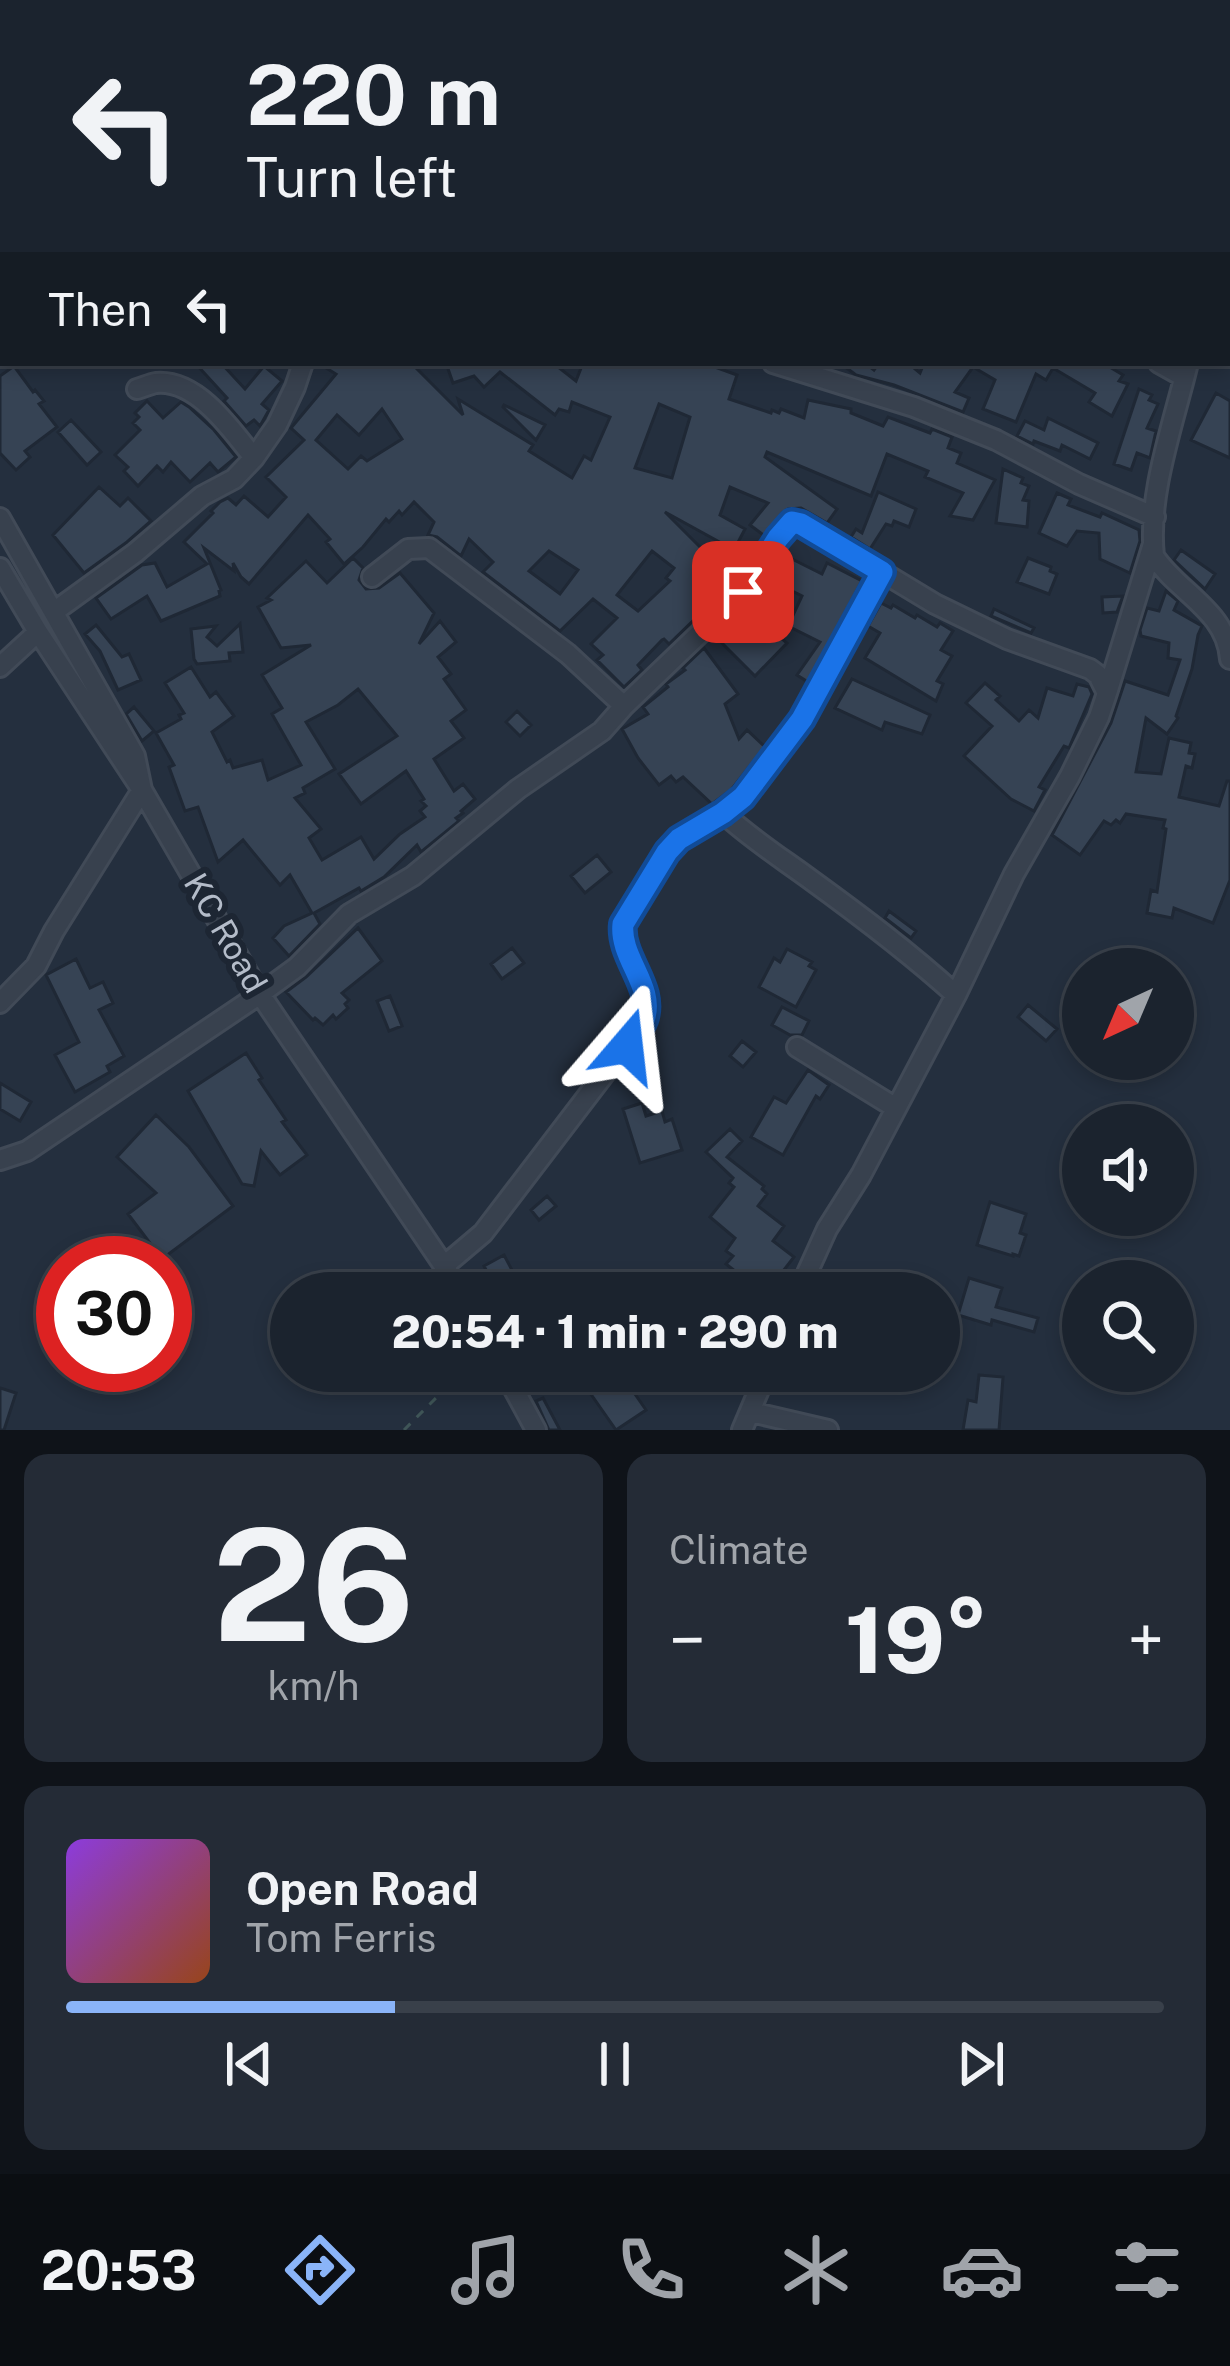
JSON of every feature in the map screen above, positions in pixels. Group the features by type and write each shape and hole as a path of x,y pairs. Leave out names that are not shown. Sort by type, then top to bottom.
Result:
{"street":[{"path":"55,611 136,553 202,496 234,479 277,425 302,366"},
{"path":"782,366 935,415 1155,518"},
{"path":"1186,370 1159,483 1154,556 1220,626 1230,658"},
{"path":"137,388 157,383 178,386 235,433 254,458"},
{"path":"0,518 134,756 142,790 36,966 0,1003"},
{"path":"0,1160 27,1151 260,994 297,967 349,914 413,876 518,789 602,731 743,592 792,522 935,604 1007,639 1090,669 1107,693"},
{"path":"808,1272 1099,717 1153,544"},
{"path":"372,577 408,549 428,548 568,655 624,706"},
{"name":"KC Road","path":"0,568 142,790 260,994 448,1272"},
{"path":"445,1266 483,1233 644,1022 647,1001 622,938 623,924 667,852 743,797 802,719 882,572"},
{"path":"14,592 35,577"},
{"path":"0,667 38,632"},
{"path":"723,813 751,839 916,959 956,995"},
{"path":"797,1047 896,1108"},
{"path":"515,1392 536,1430"},
{"path":"758,1392 746,1421 828,1430"}],"path":[{"path":"404,1430 443,1392"}],"building":[{"path":"14,366 44,401 39,404 57,427 25,451 30,457 16,470 0,453 0,376"},
{"path":"198,366 224,366 245,389 264,366 282,381 262,404 269,410 260,426 254,420 246,426 224,401 227,398"},
{"path":"323,366 414,366 463,415 458,399 533,445 529,451 572,478 584,456 591,460 610,417 572,402 569,412 559,409 555,415 500,372 484,387 474,376 453,383 447,366 557,366 576,381 582,366 712,366 737,375 729,399 804,418 808,400 851,409 883,426 888,417 930,433 932,429 952,437 948,448 961,453 957,463 995,480 973,520 950,516 963,493 887,454 871,496 767,452 765,457 837,509 827,523 801,508 788,509 765,536 750,525 768,503 730,487 720,515 745,529 734,550 665,512 734,581 669,644 662,640 624,687 597,660 603,655 591,644 617,618 593,599 560,631 483,572 493,562 469,539 461,556 428,535 434,522 414,502 402,515 399,511 389,522 386,519 344,564 308,515 249,584 233,563 234,571 204,548 220,596 161,621 147,596 111,619 96,598 142,565 155,563 167,587 207,564 184,542 220,502 228,498 236,505 244,496 268,517 286,497 266,477 304,440 291,428 336,374","holes":["659,404 690,417 672,478 635,468","382,409 402,439 367,461 361,456 348,469 316,440 337,415 359,435","549,551 578,570 560,594 529,571","652,551 674,568 666,578 670,581 638,611 617,595"]},
{"path":"844,366 874,370 877,366 912,366 920,373 923,366 1108,366 1123,375 1119,381 1128,384 1112,416 1089,402 1095,393 1053,368 1046,380 1036,374 1016,422 983,409 995,380 973,367 955,392 969,398 963,412 856,375"},
{"path":"1139,389 1158,404 1147,428 1156,431 1150,458 1137,453 1131,470 1114,464"},
{"path":"1216,393 1230,401 1230,458 1191,440"},
{"path":"147,401 163,418 181,402 189,407 236,457 218,472 210,463 190,482 171,462 163,472 157,466 138,486 115,455 140,430 133,423 139,417 135,413"},
{"path":"503,407 545,425 536,440"},
{"path":"1048,418 1098,443 1090,459 1062,445 1060,451 1017,436 1025,421 1044,430"},
{"path":"71,420 101,452 87,465 58,432"},
{"path":"1003,469 1029,486 1023,500 1029,501 1027,527 996,523"},
{"path":"99,487 120,506 128,498 151,521 84,573 53,535"},
{"path":"878,492 916,509 909,527 894,521 892,526 886,524 870,549 851,537 856,529 862,533"},
{"path":"1057,493 1071,499 1068,505 1100,517 1102,513 1139,530 1130,573 1100,559 1099,533 1077,531 1067,546 1039,533"},
{"path":"1181,550 1215,574 1205,589 1174,560"},
{"path":"784,555 822,574 827,563 862,581 808,682 797,675 820,642 788,626 802,596 768,579"},
{"path":"353,558 363,568 359,580 366,589 379,588 400,573 434,613 419,644 440,621 456,642 438,657 451,674 444,679 466,710 451,721 464,738 434,759 454,791 463,784 475,799 461,811 459,821 421,852 417,845 384,877 314,913 320,924 289,956 273,938 284,926 312,913 290,875 280,885 243,840 218,862 198,807 185,811 169,767 174,765 156,733 181,719 184,713 165,683 191,667 210,697 216,692 234,716 212,732 233,768 262,760 268,780 301,765 272,714 282,708 262,675 311,645 281,648 258,607 271,600 267,598 306,561 327,583","holes":["358,689 397,736 339,774 361,804 406,771 424,799 426,806 420,811 425,817 374,859 361,837 322,860 309,838 321,829 295,798 335,769 306,722"]},
{"path":"1028,558 1057,574 1049,594 1017,582"},
{"path":"1166,591 1178,601 1174,610 1202,626 1178,718 1167,734 1146,718 1136,772 1161,774 1169,738 1191,743 1189,753 1195,754 1192,768 1186,766 1179,797 1219,806 1230,781 1230,880 1213,923 1174,908 1172,918 1147,913 1151,890 1157,892 1165,820 1126,814 1120,823 1104,821 1080,855 1052,835 1111,723 1125,681 1168,695 1180,660 1168,658 1169,643 1141,636 1140,630 1147,608 1159,611"},
{"path":"1123,596 1117,612 1103,613 1102,597"},
{"path":"881,603 953,631 941,650 952,656 937,681 943,684 936,701 865,658 880,633 868,626"},
{"path":"994,609 1034,628 1031,633 991,616"},
{"path":"757,618 787,643 755,676 716,637 729,624 741,637"},
{"path":"240,624 243,652 229,653 230,661 197,664 191,629 216,626 207,637 217,646"},
{"path":"96,625 122,657 129,654 141,680 118,690 100,651 85,634"},
{"path":"704,648 738,694 725,704 739,739 747,730 765,747 731,790 712,804 683,777 676,782 671,776 659,785 622,729 648,714 643,707"},
{"path":"852,679 930,715 922,734 885,722 882,730 835,708"},
{"path":"985,683 1019,721 1029,710 1038,718 1047,688 1073,696 1077,684 1089,687 1092,694 1069,748 1064,746 1039,787 1045,790 1034,811 1011,799 964,756 992,726 966,703"},
{"path":"134,707 154,731 142,741 126,714"},
{"path":"517,711 531,725 520,736 506,722"},
{"path":"597,855 611,872 585,893 571,876"},
{"path":"889,911 916,931 911,938 885,918"},
{"path":"358,928 382,961 342,993 349,1000 348,1008 323,1025 286,992"},
{"path":"512,948 524,963 502,979 491,964"},
{"path":"787,949 812,962 809,966 816,970 796,1007 759,987 774,958 780,962"},
{"path":"76,959 90,988 103,982 113,1003 99,1010 124,1056 107,1066 110,1072 75,1092 55,1055 79,1042 46,975"},
{"path":"390,996 402,1026 389,1031 377,1001"},
{"path":"1028,1005 1057,1029 1046,1041 1018,1017"},
{"path":"782,1007 809,1021 802,1035 790,1035 772,1025"},
{"path":"742,1041 756,1052 743,1067 730,1056"},
{"path":"246,1053 286,1120 282,1122 307,1155 280,1175 261,1151 254,1186 242,1184 188,1091"},
{"path":"808,1070 829,1085 820,1099 816,1096 783,1155 751,1137 774,1097 786,1103"},
{"path":"0,1083 31,1102 20,1121 0,1109"},
{"path":"642,1103 646,1116 662,1111 665,1122 672,1119 682,1150 640,1163 623,1109"},
{"path":"156,1115 189,1147 233,1206 192,1237 145,1236 128,1214 156,1193 117,1157"},
{"path":"730,1129 742,1141 727,1157 764,1186 767,1194 758,1206 784,1226 773,1241 794,1257 782,1272 736,1272 726,1264 733,1256 726,1251 735,1238 710,1217 734,1187 729,1183 733,1178 706,1152"},
{"path":"547,1196 556,1206 539,1220 531,1210"},
{"path":"990,1202 1026,1214 1019,1256 977,1245"},
{"path":"504,1255 513,1272 487,1272 484,1266"},
{"path":"969,1278 1002,1288 996,1307 1038,1318 1034,1332 960,1316"},
{"path":"979,1375 1003,1377 999,1430 963,1430 968,1400 976,1402"},
{"path":"0,1388 16,1393 4,1430 0,1430"},
{"path":"589,1392 634,1392 646,1410 616,1430"},
{"path":"543,1398 560,1430 549,1430 536,1401"}],"route":[{"path":"627,1046 644,1022 647,1001 622,938 623,924 667,852 743,797 802,719 882,572 792,522 743,592"}]}
